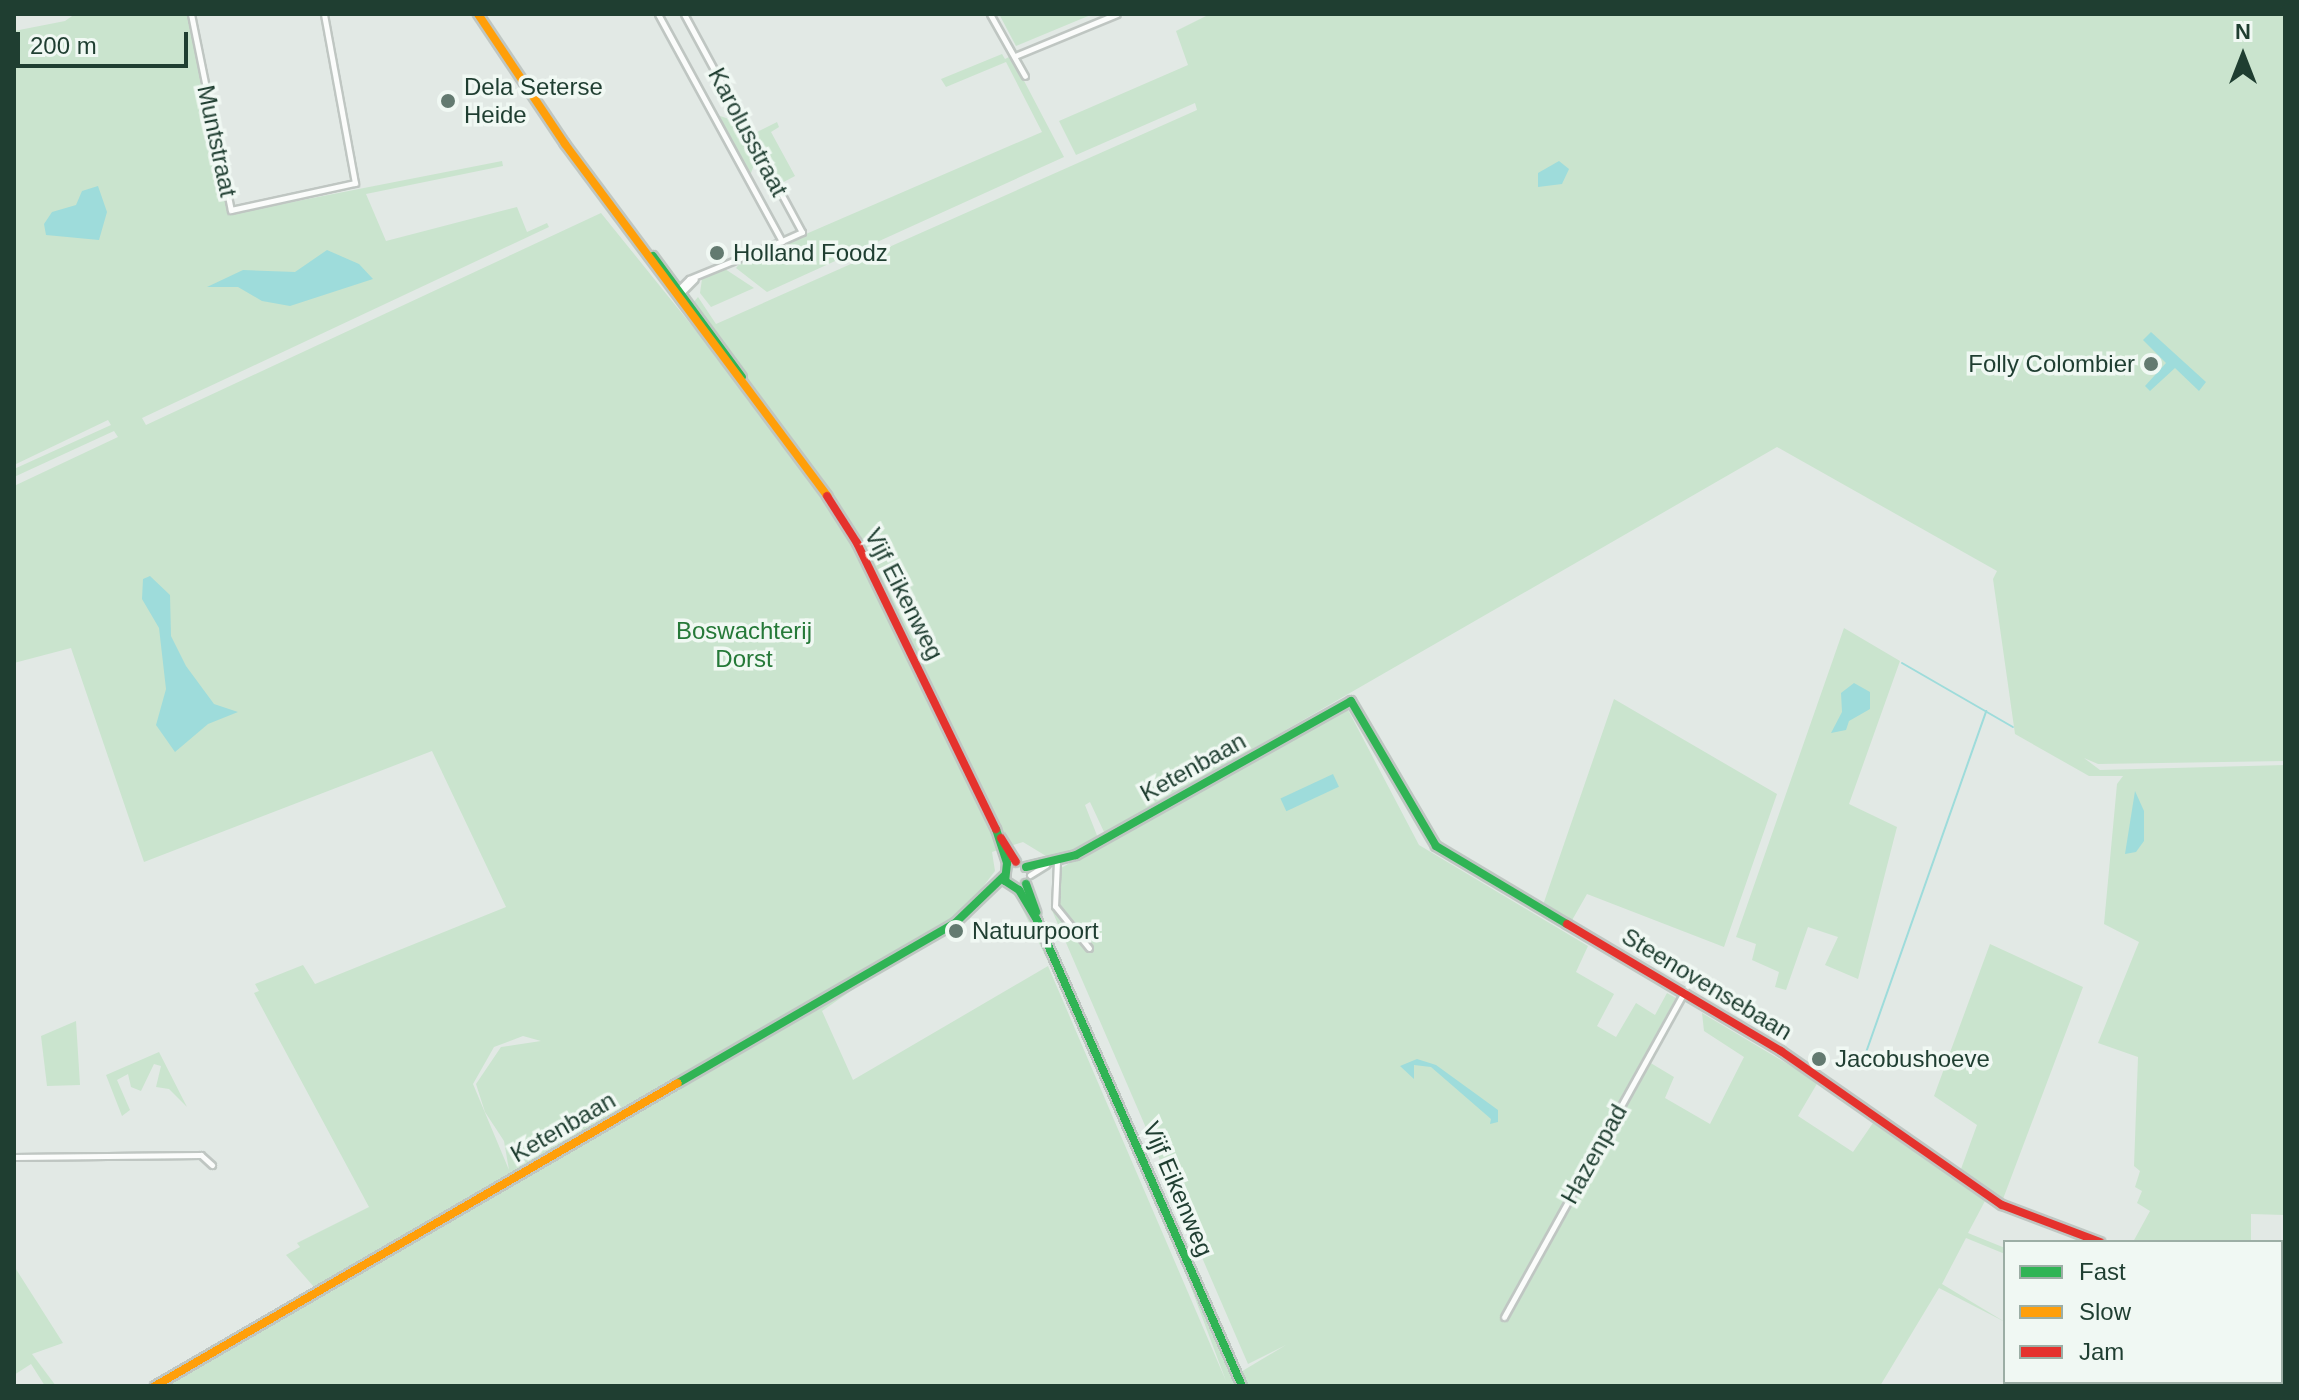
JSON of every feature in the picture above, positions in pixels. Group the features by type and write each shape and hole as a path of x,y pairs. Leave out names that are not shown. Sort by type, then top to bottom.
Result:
{"street":[{"name":"Muntstraat","path":"191,14 231,210 355,183 324,14"},
{"name":"Vijf Eikenweg","path":"478,14 639,244 679,292 857,543 998,834 1016,862"},
{"name":"Karolusstraat","path":"658,14 782,241 802,232 684,14"},
{"path":"990,14 1025,76"},
{"path":"1015,56 1117,14"},
{"path":"679,292 696,279 782,241"},
{"name":"Ketenbaan","path":"155,1386 955,923 984,892 1008,878 1027,875 1054,861 1076,855 1351,701"},
{"name":"Steenovensebaan","path":"1351,701 1436,846 1684,992 1819,1076 2002,1205 2095,1240"},
{"name":"Vijf Eikenweg","path":"998,834 1008,878 1037,920 1242,1386"},
{"path":"1054,861 1055,906 1089,948"},
{"path":"1008,878 1016,862 1027,875"},
{"name":"Vijf Eikenweg","path":"1027,875 1037,920"},
{"name":"Hazenpad","path":"1504,1317 1684,992"},
{"path":"14,1157 201,1155 212,1165"}],"green space":[{"name":"Boswachterij Dorst","path":"75,14 189,14 231,214 502,161 503,166 366,194 386,241 517,207 527,232 547,223 549,227 142,418 146,425 601,213 697,332 710,326 692,304 698,297 716,324 1197,110 1195,103 1076,155 1059,121 1188,65 1176,31 1210,14 2285,14 2285,761 2098,764 2084,758 2100,770 2285,765 2285,1215 2251,1214 2251,1240 2134,1240 2150,1211 2137,1203 2142,1191 2135,1187 2140,1171 2134,1166 2138,1057 2098,1043 2139,942 2104,924 2117,784 2123,776 2089,776 2015,734 1993,579 1997,571 1777,447 1105,834 1090,802 1085,805 1098,838 1071,852 1046,856 1023,842 992,852 995,871 963,913 822,1011 853,1080 1048,966 1226,1381 1189,1282 1057,980 1020,904 1029,910 1065,985 1234,1376 1286,1345 1248,1364 1051,908 1061,868 1347,708 1419,845 1588,946 1576,972 1614,994 1597,1026 1616,1037 1636,1003 1655,1015 1667,993 1676,998 1505,1309 1649,1062 1674,1077 1665,1098 1710,1124 1744,1057 1704,1031 1702,1013 1818,1082 1798,1116 1853,1152 1873,1123 1985,1201 1968,1233 2003,1247 2003,1253 1966,1238 1942,1284 2003,1321 1939,1288 1880,1386 163,1386 332,1291 325,1281 314,1287 286,1255 300,1247 297,1243 369,1207 254,993 259,991 255,984 303,965 315,984 506,907 432,751 144,862 71,648 14,663 14,486 118,437 114,431 14,477 14,469 111,425 108,420 14,465 14,31 65,21","holes":["523,1036 541,1041 501,1047 476,1084 485,1112 504,1141 509,1170 473,1084 494,1047"]},
{"path":"999,14 1093,14 1016,46"},
{"path":"1002,54 1005,59 1011,56 1064,157 767,292 736,268 741,262 1042,132 1006,62 946,87 941,79"},
{"path":"717,115 738,122 757,156 750,176"},
{"path":"777,122 779,127 771,132 795,176 780,184 753,134"},
{"path":"725,269 754,288 711,307 700,293 702,279"},
{"path":"1844,628 1900,661 1849,804 1897,827 1858,979 1825,965 1838,937 1808,927 1786,990 1775,987 1779,972 1752,960 1756,944 1736,937"},
{"path":"1614,699 1777,794 1724,947 1587,894 1571,922 1543,905"},
{"path":"1990,944 2083,987 2003,1199 1961,1169 1977,1125 1934,1096"},
{"path":"76,1021 80,1085 47,1086 41,1036"},
{"path":"159,1052 187,1107 169,1089 156,1087 161,1066 154,1064 141,1091 131,1087 128,1074 117,1080 130,1110 122,1116 106,1075"},
{"path":"14,1266 63,1343 32,1354 56,1386 45,1386 31,1364 14,1375"}],"water":[{"path":"1559,161 1569,169 1562,184 1538,187 1538,173"},
{"path":"98,186 107,212 99,240 46,235 44,224 52,212 76,205 82,191"},
{"path":"327,250 359,264 373,279 290,306 262,301 238,287 207,287 243,270 295,272"},
{"path":"2151,332 2206,382 2199,391 2175,368 2150,391 2145,386 2166,363 2143,340"},
{"path":"150,576 170,595 171,636 186,666 214,704 238,712 208,724 175,752 156,725 166,689 159,628 142,599 143,579"},
{"path":"1854,683 1870,692 1870,709 1849,721 1846,730 1831,733 1842,712 1841,693"},
{"path":"1333,774 1339,787 1286,811 1280,799"},
{"path":"2135,791 2144,811 2144,841 2136,852 2125,854"},
{"path":"1417,1059 1436,1065 1498,1110 1498,1122 1490,1124 1491,1119 1431,1067 1414,1065 1414,1079 1400,1066"}],"waterway":[{"path":"1902,663 2013,727"},
{"path":"1863,1061 1986,711"}],"traffic: fast":[{"path":"653,256 742,377"},
{"path":"1026,867 1076,855 1351,701 1436,846 1567,924"},
{"path":"996,829 1007,863 1005,881 1019,890 1037,920 1242,1386"},
{"path":"678,1083 955,923 1004,876"},
{"path":"1026,884 1036,912"}],"traffic: slow":[{"path":"478,14 565,144 827,496"},
{"path":"155,1386 678,1083"}],"traffic: jam":[{"path":"827,496 857,543 996,829"},
{"path":"1001,838 1016,862"},
{"path":"1567,924 1781,1051 2002,1205 2095,1240"}],"place":[{"name":"Dela Seterse Heide","path":"448,101"},
{"name":"Holland Foodz","path":"717,253"},
{"name":"Folly Colombier","path":"2151,364"},
{"name":"Natuurpoort","path":"956,931"},
{"name":"Jacobushoeve","path":"1819,1059"}]}
